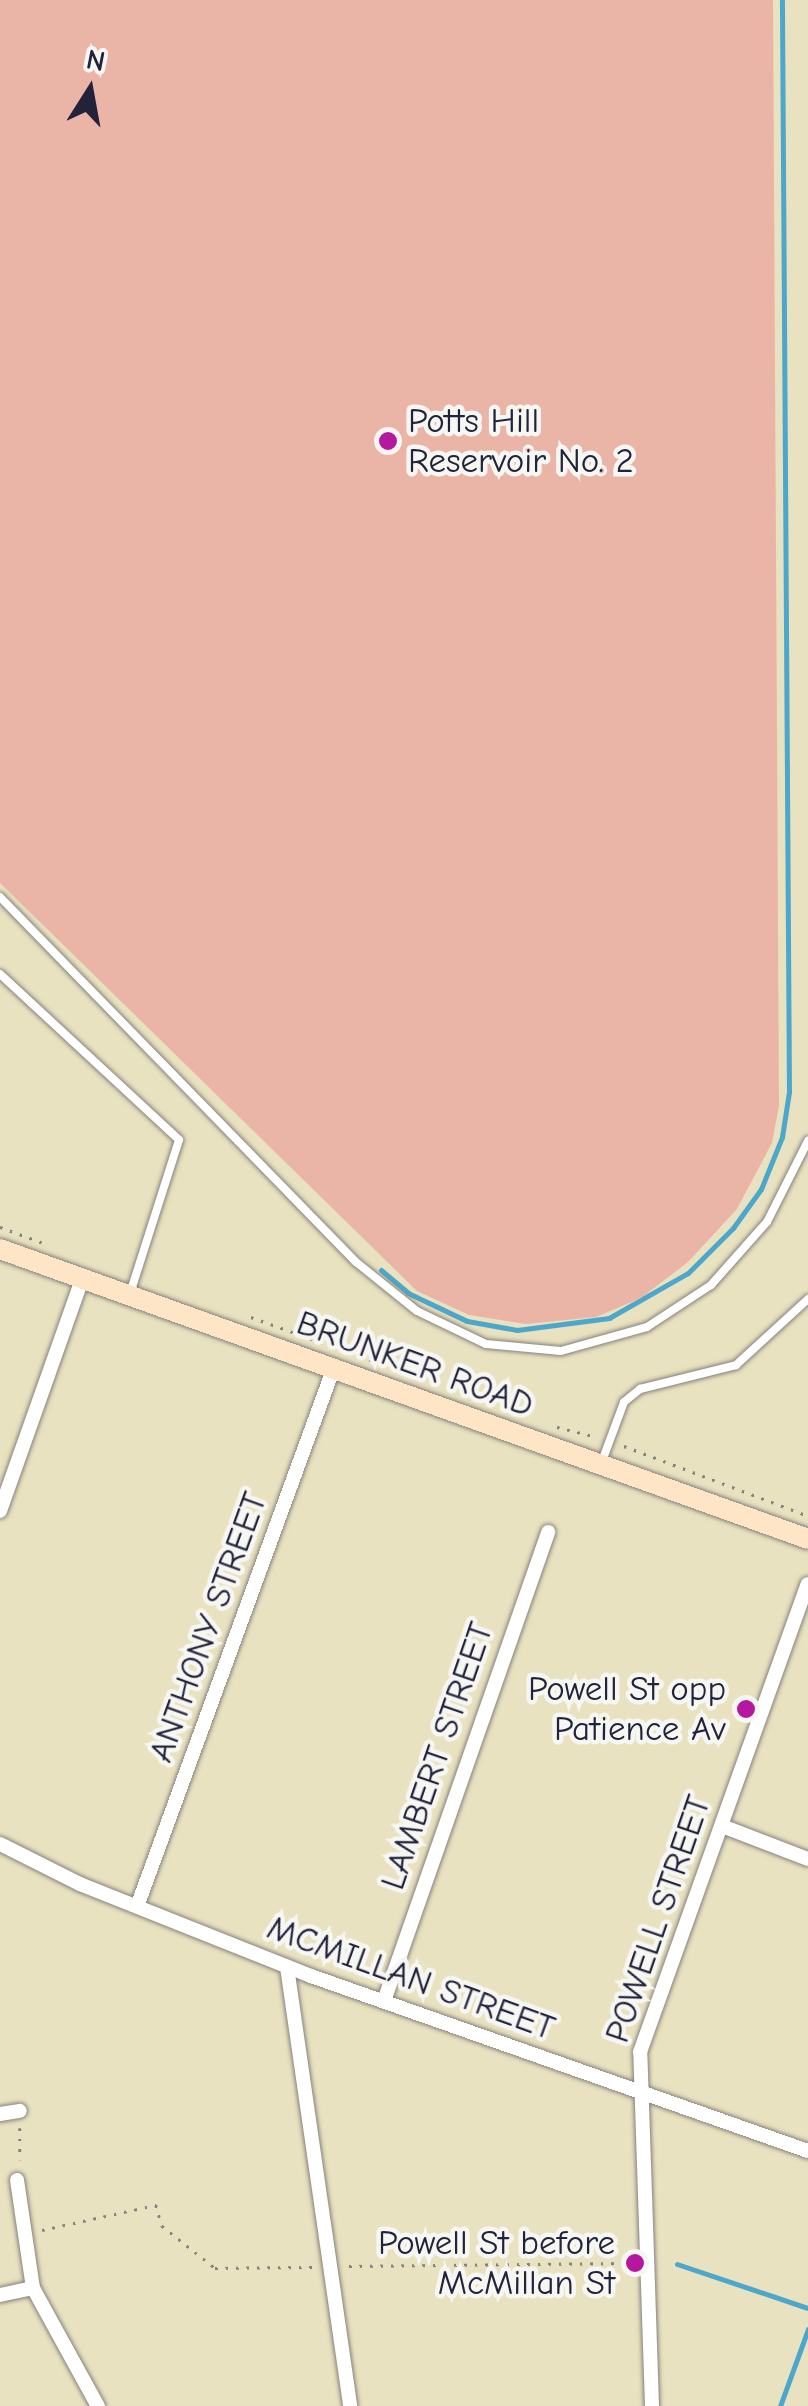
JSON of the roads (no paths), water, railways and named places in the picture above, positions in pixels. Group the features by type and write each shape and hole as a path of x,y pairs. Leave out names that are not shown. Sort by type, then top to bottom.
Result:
{"main road":[{"name":"BRUNKER ROAD","path":"0,1249 808,1538"}],"street":[{"path":"0,1511 82,1278"},
{"name":"ANTHONY STREET","path":"138,1904 333,1370"},
{"name":"LAMBERT STREET","path":"384,2000 548,1532"},
{"name":"POWELL STREET","path":"652,2406 647,2124 639,2092 640,2052 808,1584"},
{"path":"722,1826 808,1858"},
{"name":"MCMILLAN STREET","path":"0,1844 288,1967 808,2151"},
{"path":"288,1967 350,2406"},
{"path":"0,2114 20,2111"},
{"path":"17,2180 34,2288 98,2406"},
{"path":"0,2295 34,2288"}],"lane":[{"path":"0,897 356,1262 417,1311 486,1344 561,1351 647,1326 712,1285 767,1222 808,1141"},
{"path":"0,974 179,1140 129,1296"},
{"path":"601,1464 624,1402 640,1389 736,1365 808,1298"}],"waterway":[{"path":"381,1270 408,1293 467,1321 517,1330 609,1318 688,1273 733,1228 761,1189 782,1137 789,1092 782,0"},
{"path":"677,2264 808,2308"},
{"path":"780,2406 808,2329"}],"place":[{"name":"Potts Hill Reservoir No. 2","path":"388,441"},
{"name":"Powell St opp Patience Av","path":"746,1709"},
{"name":"Powell St before McMillan St","path":"635,2263"}]}
